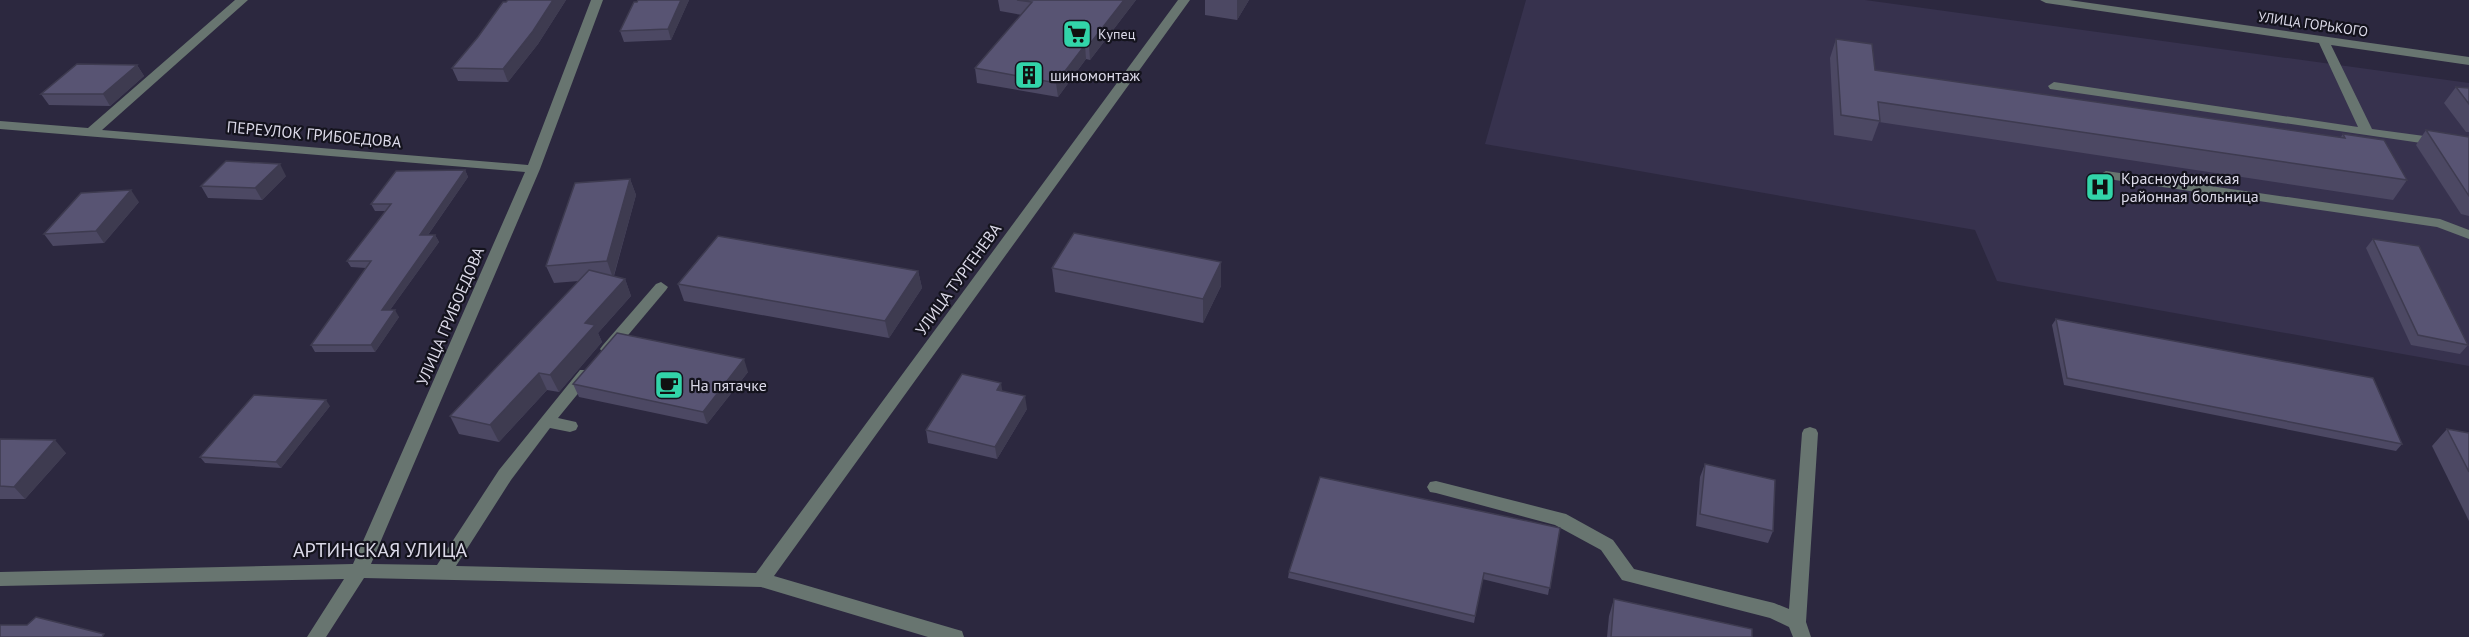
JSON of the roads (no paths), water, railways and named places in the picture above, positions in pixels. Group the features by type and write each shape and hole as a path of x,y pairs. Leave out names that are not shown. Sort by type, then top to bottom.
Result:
{"street":[{"path":"93,131 242,0"},
{"name":"УЛИЦА ГРИБОЕДОВА","path":"316,637 359,571 533,169 597,0"},
{"name":"УЛИЦА ТУРГЕНЕВА","path":"761,580 1184,0"},
{"name":"УЛИЦА ГОРЬКОГО","path":"2046,0 2469,61"},
{"path":"2323,40 2367,132"},
{"path":"2054,86 2469,146"},
{"name":"ПЕРЕУЛОК ГРИБОЕДОВА","path":"0,125 533,169"},
{"path":"2106,175 2440,223 2469,235"},
{"path":"442,573 505,475 546,421 661,287"},
{"path":"546,421 570,426"},
{"path":"1800,629 1810,433"},
{"path":"1436,488 1560,519 1607,545 1628,575 1773,611 1800,629"},
{"name":"АРТИНСКАЯ УЛИЦА","path":"0,579 359,571 761,580 955,637"}],"place":[{"name":"Купец","path":"1077,34"},
{"name":"шиномонтаж","path":"1029,75"},
{"name":"Красноуфимская районная больница","path":"2100,187"},
{"name":"На пятачке","path":"669,385"}]}
